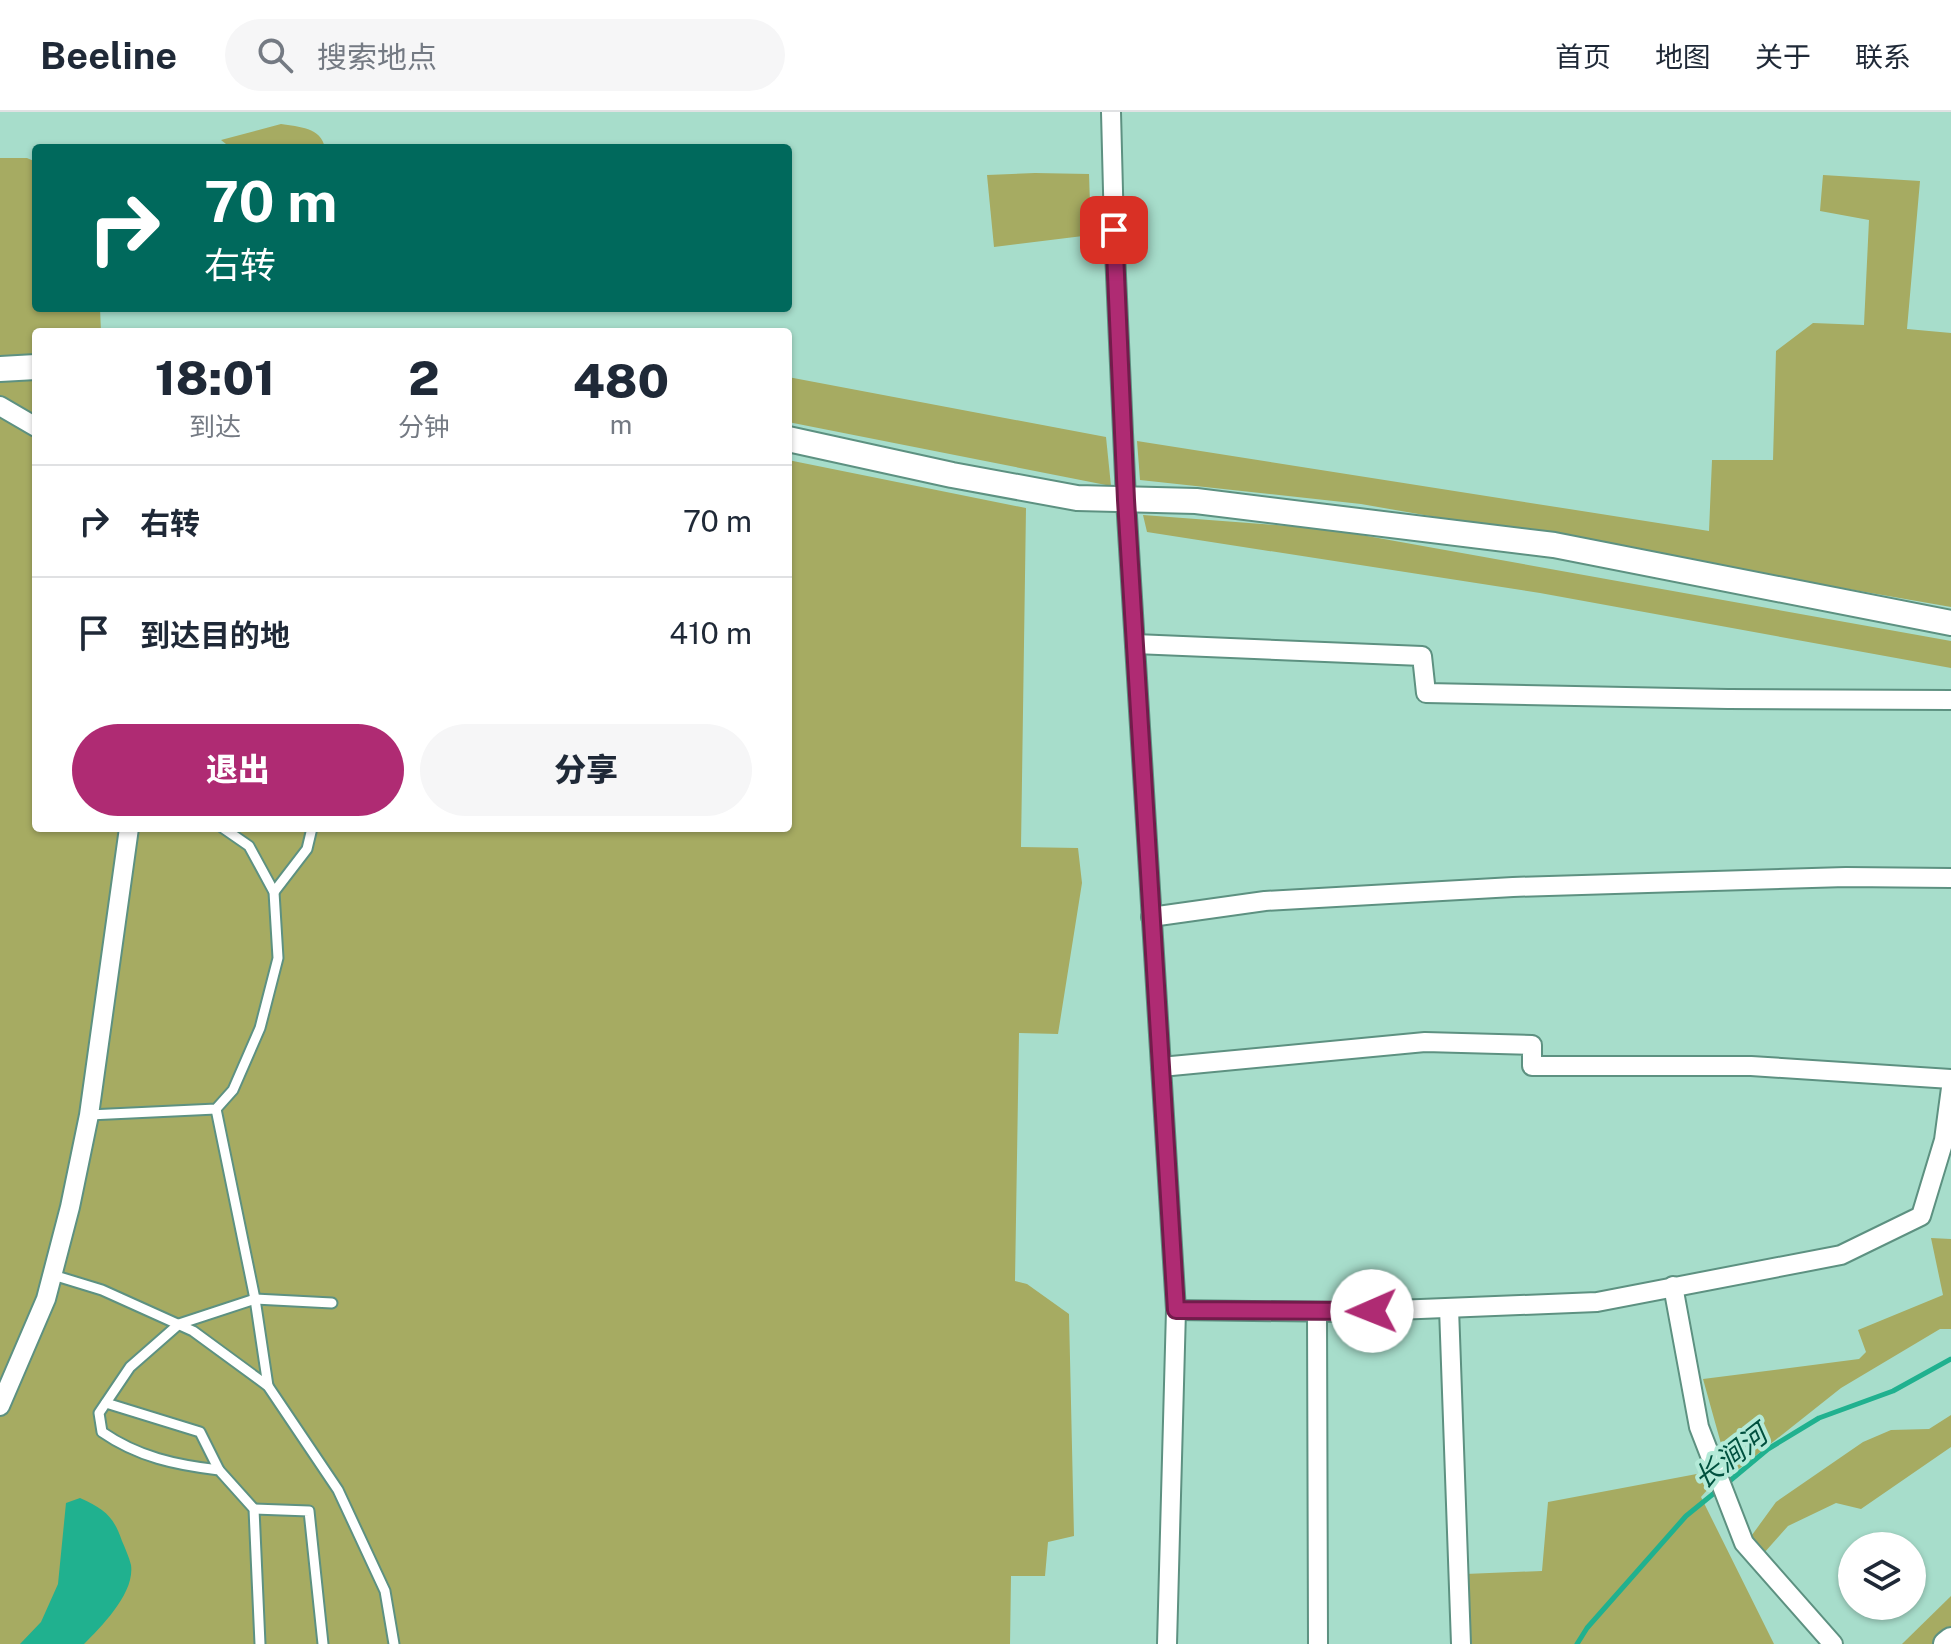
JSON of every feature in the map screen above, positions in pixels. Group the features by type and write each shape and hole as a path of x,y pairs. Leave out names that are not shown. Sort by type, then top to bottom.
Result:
{"street":[{"path":"1111,112 1126,500 1176,1310 1167,1644"},
{"path":"0,369 32,367"},
{"path":"0,406 32,425"},
{"path":"792,440 952,475 1077,498 1196,501 1554,545 1951,623"},
{"path":"1135,644 1422,656 1426,693 1951,700"},
{"path":"0,1406 29,1344 53,1275 70,1207 89,1115 128,832"},
{"path":"1151,917 1265,901 1513,887 1846,877 1951,878"},
{"path":"1161,1067 1425,1042 1532,1045 1532,1066 1751,1066 1951,1079"},
{"path":"1176,1310 1317,1312 1597,1302 1841,1255 1921,1216 1944,1140 1951,1088"},
{"path":"1673,1286 1699,1427 1744,1543 1833,1644"},
{"path":"1449,1308 1461,1644"},
{"path":"1317,1312 1318,1644"},
{"path":"1946,1644 1951,1640"}],"lane":[{"path":"89,1115 216,1109 233,1090 260,1028 278,958 274,892 249,846 229,832"},
{"path":"274,892 307,849 311,832"},
{"path":"216,1109 255,1299 268,1386"},
{"path":"53,1275 102,1290 193,1331 268,1386 338,1490 385,1591 394,1644"},
{"path":"219,1470 174,1464 123,1447 102,1432 99,1413 130,1367 179,1324 255,1299 332,1303"},
{"path":"106,1403 200,1432 219,1470 254,1509 260,1644"},
{"path":"254,1509 309,1511 323,1644"}],"shaded area":[{"path":"281,124 314,132 324,144 226,144 221,140"},
{"path":"0,158 27,158 32,160 32,312 100,312 101,328 32,328 32,355 0,357"},
{"path":"1089,174 1091,235 994,247 987,175"},
{"path":"1823,175 1920,181 1907,329 1951,333 1951,607 1361,504 1140,480 1137,441 1709,531 1712,460 1773,460 1776,351 1813,323 1864,325 1869,220 1820,211"},
{"path":"32,376 32,832 792,832 792,461 1026,508 1021,847 1078,848 1082,883 1058,1034 1019,1033 1015,1281 1027,1284 1069,1314 1074,1536 1048,1542 1045,1576 1011,1576 1010,1644 0,1644 0,378"},
{"path":"792,378 1106,437 1111,486 792,423"},
{"path":"1143,515 1328,529 1951,641 1951,668 1540,593 1147,532"},
{"path":"1931,1238 1951,1239 1951,1329 1940,1329 1841,1388 1730,1476 1703,1379 1859,1359 1866,1352 1858,1330 1943,1295"},
{"path":"1951,1415 1951,1447 1861,1509 1836,1503 1788,1526 1756,1562 1752,1535 1776,1502 1863,1442 1891,1430 1929,1429"},
{"path":"1702,1473 1709,1488 1701,1497 1774,1644 1467,1644 1465,1574 1542,1571 1548,1502"},
{"path":"80,1498 101,1510 115,1525 131,1565 128,1587 116,1608 84,1644 20,1644 41,1622 58,1584 66,1503"},
{"path":"1951,1596 1951,1644 1902,1644"}],"waterway":[{"name":"长涧河","path":"1726,1484 1768,1449 1819,1418 1893,1391 1951,1359"},
{"name":"长涧河","path":"1577,1644 1587,1628 1686,1516 1718,1490"}],"route":[{"path":"1114,230 1126,500 1176,1310 1372,1311"}]}
